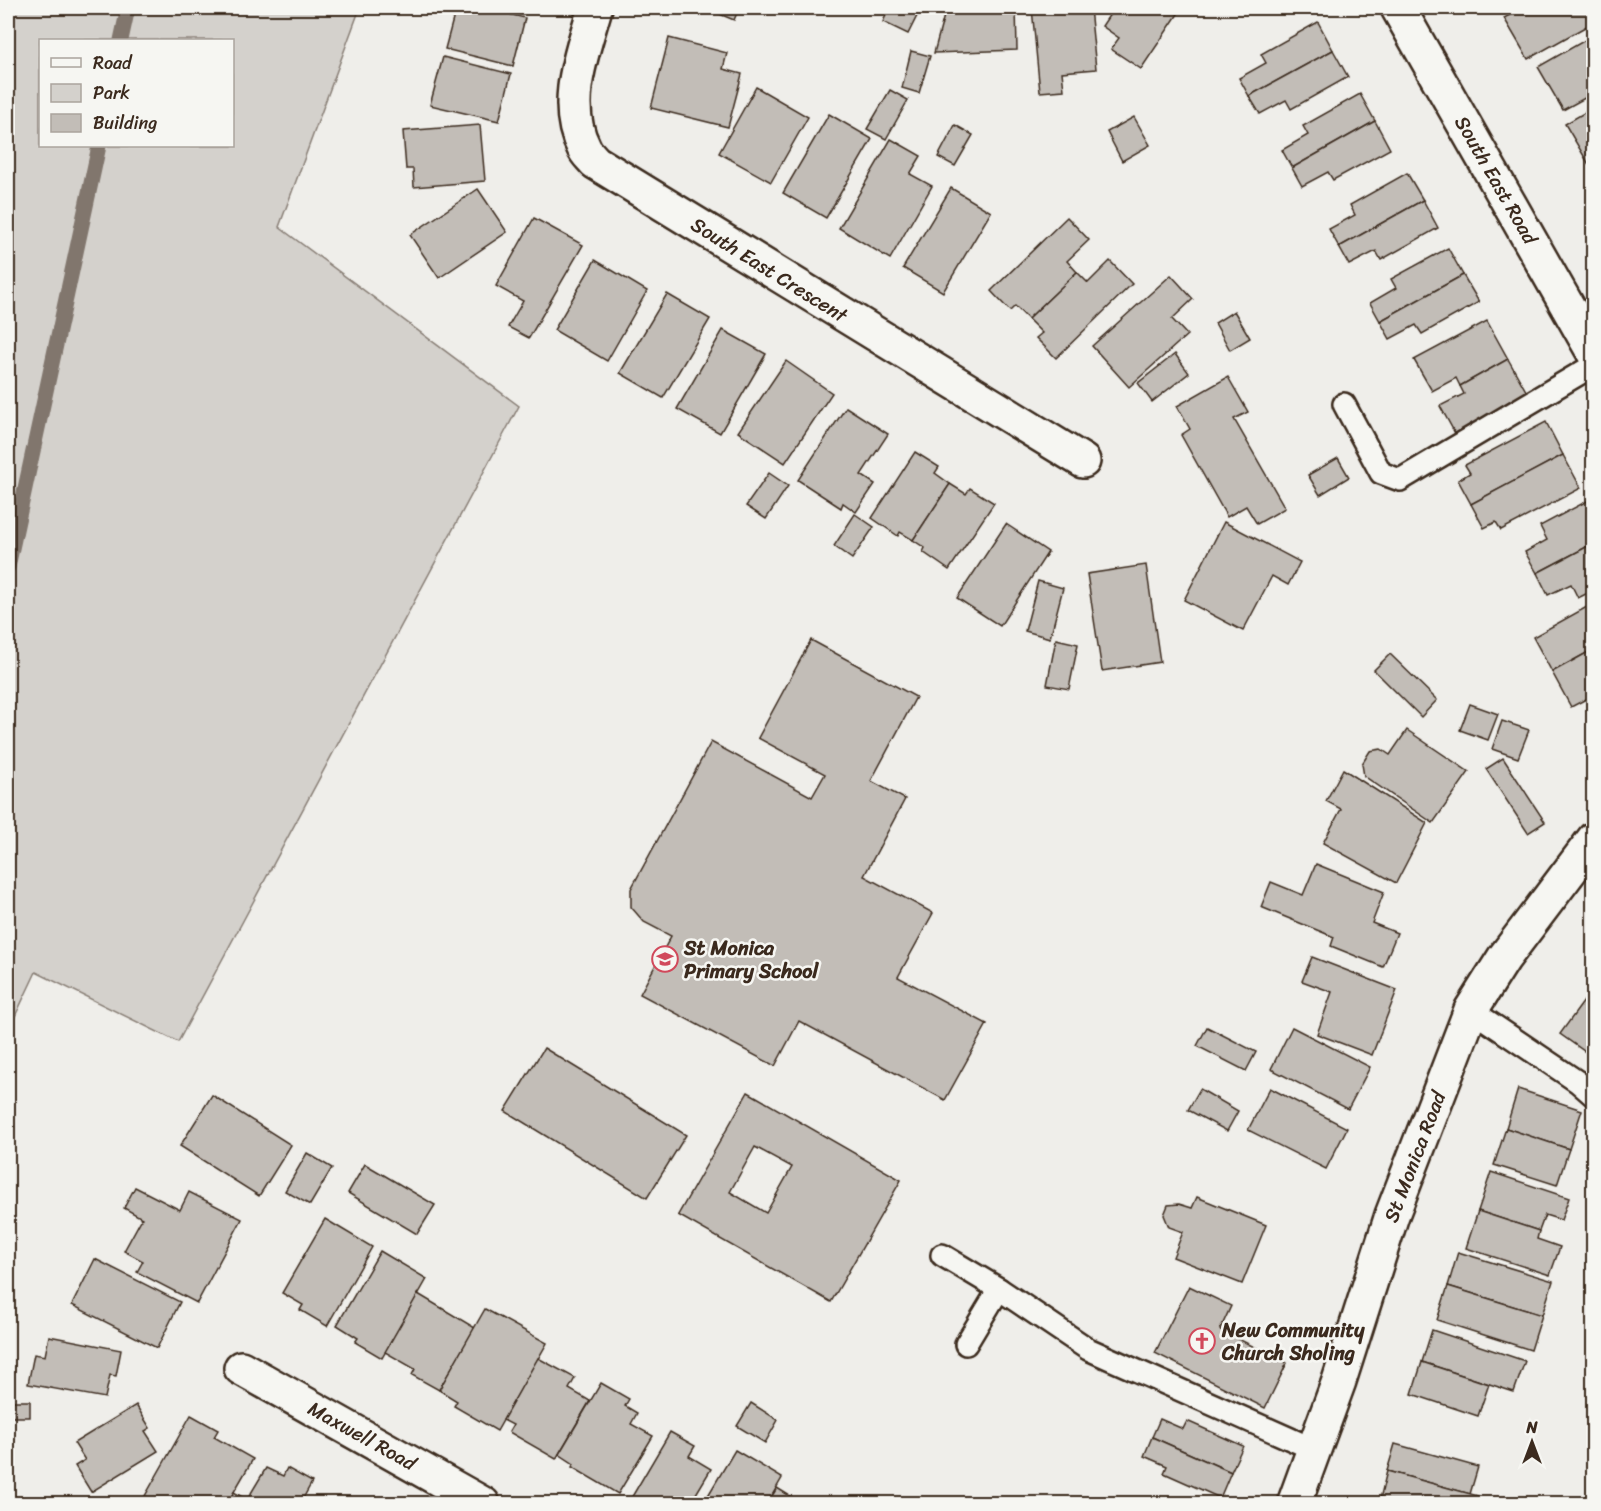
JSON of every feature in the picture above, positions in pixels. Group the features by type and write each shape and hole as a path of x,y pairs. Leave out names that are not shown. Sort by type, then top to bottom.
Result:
{"street":[{"name":"South East Crescent","path":"595,8 578,68 574,107 579,138 595,162 1083,461"},
{"name":"South East Road","path":"1398,8 1593,352"},
{"name":"St Monica Road","path":"1294,1503 1339,1381 1392,1215 1471,1010 1504,958 1593,839"},
{"name":"Maxwell Road","path":"241,1368 483,1503"}],"lane":[{"path":"1344,404 1381,473 1400,480 1593,365"},
{"path":"1471,1010 1578,1082 1593,1096"},
{"path":"942,1255 999,1289 1088,1349 1313,1449"},
{"path":"966,1344 999,1289"}],"green space":[{"path":"8,8 360,8 279,227 519,406 178,1042 36,972 8,1031"}],"building":[{"path":"456,8 484,8 525,18 513,66 445,49"},
{"path":"705,8 739,8 734,20"},
{"path":"889,8 921,8 908,34 883,22"},
{"path":"946,8 1016,8 1017,50 934,53"},
{"path":"1032,8 1090,8 1096,69 1062,72 1064,90 1040,92"},
{"path":"1114,8 1182,8 1141,69 1111,49 1119,38 1102,26"},
{"path":"1523,8 1594,8 1594,22 1528,59 1504,18"},
{"path":"1318,22 1333,50 1249,96 1239,78 1266,63 1261,54"},
{"path":"1594,35 1594,93 1563,110 1538,67"},
{"path":"669,38 727,53 723,69 742,74 728,127 651,108"},
{"path":"1333,50 1348,77 1291,109 1286,100 1260,114 1249,96"},
{"path":"911,51 930,56 919,93 902,88"},
{"path":"443,57 511,74 499,121 430,105"},
{"path":"756,87 808,117 771,182 719,153"},
{"path":"890,90 908,100 886,139 867,129"},
{"path":"1360,94 1375,121 1292,168 1282,150 1308,135 1303,126"},
{"path":"1594,107 1594,166 1591,168 1565,124"},
{"path":"829,114 872,139 826,218 783,193"},
{"path":"1134,117 1150,145 1122,161 1107,132"},
{"path":"1375,121 1390,149 1333,180 1328,172 1302,186 1292,168"},
{"path":"480,125 485,181 414,187 413,169 406,169 403,131"},
{"path":"955,125 973,135 955,166 938,157"},
{"path":"891,139 921,156 910,174 932,186 890,259 839,228"},
{"path":"1407,173 1423,200 1339,247 1329,229 1355,215 1350,205"},
{"path":"951,188 991,212 943,292 903,268"},
{"path":"478,189 507,232 439,278 410,235"},
{"path":"1423,200 1438,228 1381,260 1376,251 1349,265 1339,247"},
{"path":"1067,217 1089,240 1067,261 1077,272 1028,319 1015,306 1010,311 991,291"},
{"path":"534,218 583,245 529,338 508,327 523,301 496,286"},
{"path":"1448,248 1463,275 1380,321 1370,303 1396,288 1391,279"},
{"path":"595,260 647,291 607,361 554,330"},
{"path":"1110,261 1132,284 1056,358 1036,338 1042,333 1028,319 1077,272 1088,283"},
{"path":"1171,275 1193,299 1172,319 1187,335 1129,387 1092,346"},
{"path":"1463,275 1479,302 1422,334 1416,325 1390,339 1380,321"},
{"path":"667,294 710,319 663,398 620,373"},
{"path":"1234,311 1250,338 1230,350 1215,323"},
{"path":"1487,321 1508,359 1460,386 1456,378 1432,391 1414,360"},
{"path":"723,330 766,354 720,433 677,409"},
{"path":"1175,354 1189,373 1152,402 1138,383"},
{"path":"1508,359 1530,398 1457,437 1440,406 1464,394 1460,386"},
{"path":"786,361 832,393 785,463 738,432"},
{"path":"1228,377 1248,412 1234,419 1285,508 1257,524 1246,506 1227,517 1181,435 1190,429 1177,406"},
{"path":"846,407 888,434 861,475 875,484 856,512 843,503 841,508 798,480"},
{"path":"1546,422 1563,455 1471,504 1458,480 1470,473 1465,465"},
{"path":"915,452 939,467 935,473 950,484 913,540 900,532 898,536 872,518"},
{"path":"1563,455 1581,488 1501,530 1496,522 1484,528 1471,504"},
{"path":"1338,458 1349,477 1320,495 1308,475"},
{"path":"769,473 788,486 766,519 746,506"},
{"path":"950,484 966,494 970,488 994,503 949,570 923,552 925,548 913,540"},
{"path":"1591,499 1594,505 1594,543 1537,573 1525,552 1547,540 1540,526"},
{"path":"855,514 874,527 852,559 834,546"},
{"path":"1224,522 1300,562 1288,585 1272,576 1243,631 1184,600"},
{"path":"1006,524 1048,552 1000,626 957,598"},
{"path":"1594,543 1594,590 1578,598 1571,584 1548,595 1537,573"},
{"path":"1146,565 1160,662 1102,671 1087,574"},
{"path":"1038,581 1063,588 1050,638 1025,631"},
{"path":"1594,603 1594,649 1552,672 1533,637"},
{"path":"1056,639 1078,644 1069,689 1047,685"},
{"path":"811,640 916,697 871,781 905,799 864,876 933,913 898,977 987,1024 945,1100 799,1021 775,1066 640,994 671,936 644,922 631,907 631,889 711,742 812,797 825,774 758,738"},
{"path":"1594,649 1594,695 1571,707 1552,672"},
{"path":"1390,654 1437,700 1421,717 1374,670"},
{"path":"1470,704 1498,714 1488,740 1460,730"},
{"path":"1502,721 1529,730 1518,758 1492,749"},
{"path":"1407,730 1469,772 1433,823 1364,776 1362,764 1370,751 1381,749 1390,755"},
{"path":"1503,758 1545,822 1528,833 1486,769"},
{"path":"1343,769 1427,823 1396,883 1323,843 1341,809 1326,801"},
{"path":"1316,864 1384,892 1372,923 1397,933 1383,967 1331,946 1334,937 1261,907 1271,882 1303,895"},
{"path":"1312,957 1397,990 1372,1055 1317,1034 1332,992 1302,981"},
{"path":"1592,990 1594,991 1594,1058 1560,1034"},
{"path":"1207,1027 1256,1052 1246,1071 1197,1046"},
{"path":"1292,1027 1370,1067 1348,1109 1271,1069"},
{"path":"544,1048 686,1135 647,1198 505,1111"},
{"path":"1270,1088 1347,1128 1326,1169 1248,1130"},
{"path":"1200,1089 1238,1111 1227,1131 1188,1110"},
{"path":"1518,1089 1582,1110 1569,1149 1506,1128"},
{"path":"748,1092 901,1180 831,1302 678,1215","holes":["755,1147 792,1167 766,1213 730,1192"]},
{"path":"212,1095 291,1145 259,1196 180,1146"},
{"path":"1506,1128 1569,1149 1557,1185 1494,1165"},
{"path":"307,1153 332,1168 310,1205 285,1191"},
{"path":"365,1164 435,1205 417,1234 348,1193"},
{"path":"1491,1172 1569,1198 1561,1220 1545,1215 1539,1231 1478,1211"},
{"path":"135,1187 180,1210 189,1192 242,1219 197,1303 137,1272 143,1261 124,1251 142,1218 124,1208"},
{"path":"1197,1197 1266,1225 1242,1284 1173,1257 1183,1232 1169,1227 1164,1215 1168,1205 1179,1204 1192,1208"},
{"path":"1478,1211 1539,1231 1537,1239 1560,1247 1550,1275 1466,1248"},
{"path":"325,1219 372,1247 327,1326 300,1310 303,1305 282,1293"},
{"path":"380,1251 427,1279 382,1358 355,1342 358,1338 337,1325"},
{"path":"1458,1252 1553,1281 1542,1315 1448,1286"},
{"path":"95,1259 180,1302 157,1348 72,1305"},
{"name":"New Community Church Sholing","path":"1189,1286 1231,1306 1220,1330 1287,1363 1265,1408 1155,1353"},
{"path":"1448,1286 1542,1315 1531,1350 1437,1320"},
{"path":"418,1294 475,1328 439,1390 412,1375 415,1369 385,1352"},
{"path":"485,1309 547,1343 497,1431 454,1406 457,1401 439,1390"},
{"path":"1432,1330 1525,1361 1514,1392 1422,1362"},
{"path":"49,1336 121,1350 116,1376 110,1375 105,1398 28,1384 34,1354 45,1356"},
{"path":"538,1358 575,1378 569,1389 590,1401 556,1459 509,1432 513,1425 503,1420"},
{"path":"1422,1362 1489,1384 1478,1416 1412,1394"},
{"path":"601,1383 629,1399 625,1406 637,1413 631,1424 653,1436 618,1494 572,1467 574,1464 559,1454"},
{"path":"8,1401 30,1401 30,1417 8,1417"},
{"path":"751,1403 778,1420 765,1443 737,1426"},
{"path":"136,1405 150,1428 145,1431 158,1451 91,1492 75,1466 85,1460 74,1443"},
{"path":"191,1415 218,1430 214,1437 253,1459 227,1504 159,1504 145,1496"},
{"path":"1160,1419 1183,1429 1187,1421 1243,1446 1231,1472 1152,1437"},
{"path":"670,1432 695,1446 689,1456 711,1469 690,1504 637,1504 630,1500"},
{"path":"1152,1437 1231,1472 1220,1498 1164,1473 1167,1466 1144,1456"},
{"path":"1395,1444 1478,1467 1470,1494 1387,1471"},
{"path":"735,1450 782,1478 767,1504 703,1504"},
{"path":"266,1468 283,1476 287,1468 312,1482 300,1504 227,1504 234,1492 247,1500"},
{"path":"1387,1471 1478,1496 1476,1504 1396,1504 1380,1499"},
{"path":"777,1488 803,1504 767,1504"}],"waterway":[{"path":"121,39 128,8"},
{"path":"8,567 99,147"}],"place":[{"name":"St Monica Primary School","path":"665,959"},
{"name":"New Community Church Sholing","path":"1202,1341"}]}
